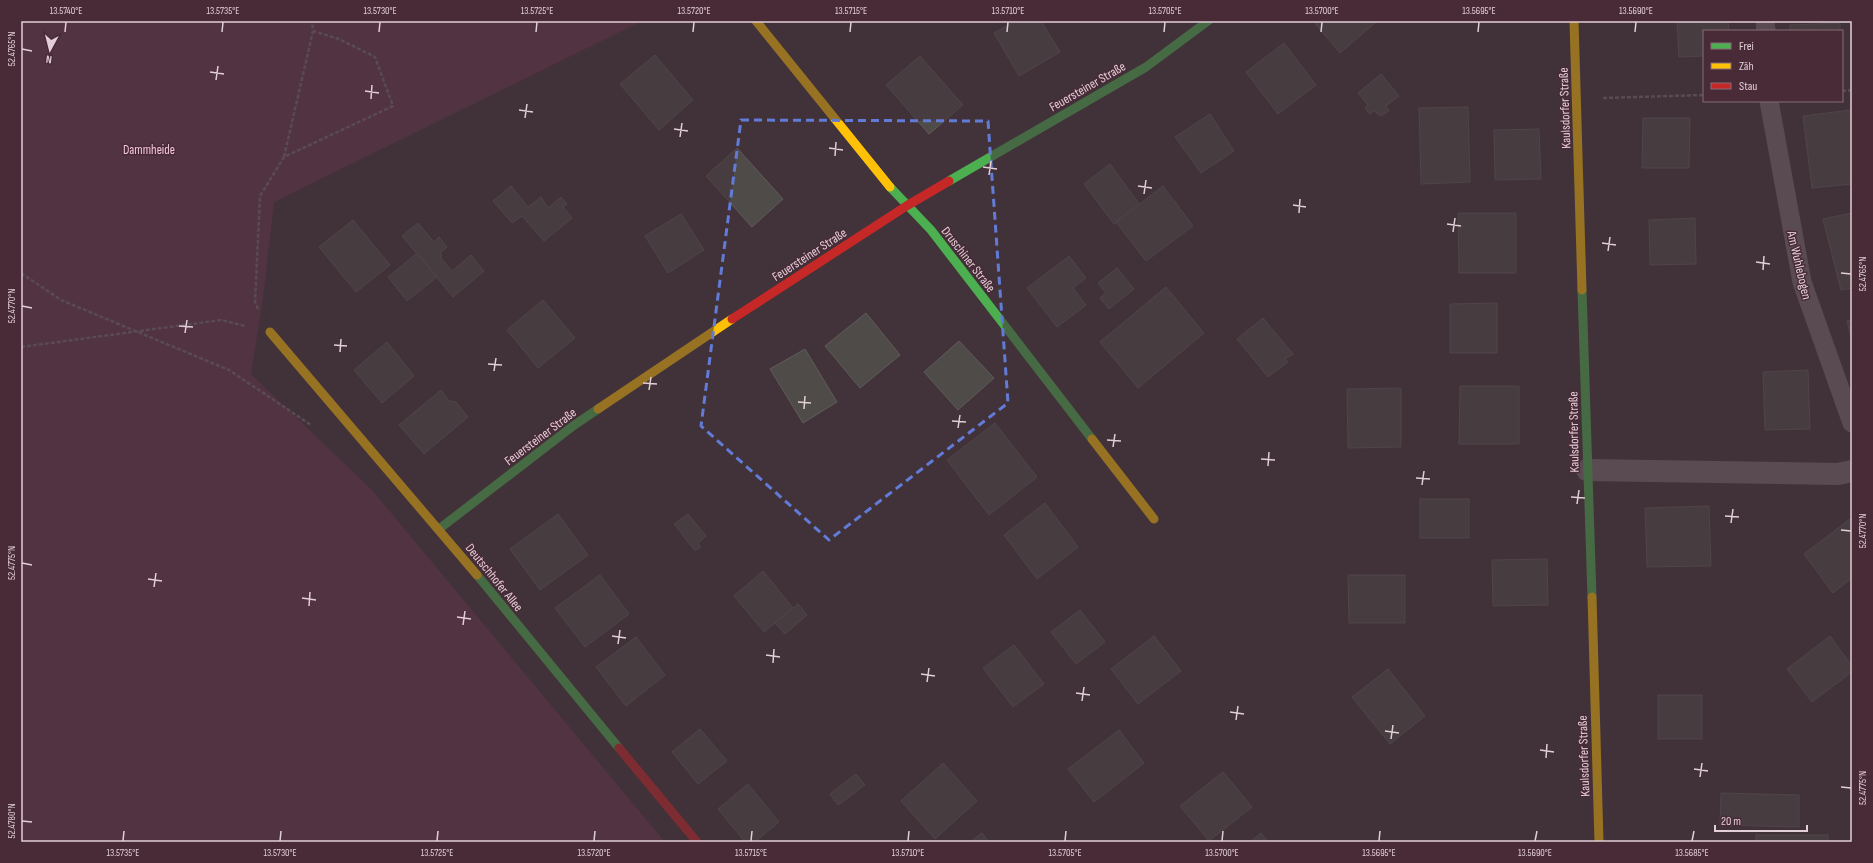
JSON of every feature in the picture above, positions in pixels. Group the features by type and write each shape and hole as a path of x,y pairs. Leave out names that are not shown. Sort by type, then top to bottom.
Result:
{"street":[{"name":"Druschiner Straße","path":"756,21 883,179 930,230 1154,520"},
{"name":"Feuersteiner Straße","path":"439,529 573,426 737,316 908,205 1146,66 1208,21"},
{"name":"Kaulsdorfer Straße","path":"1574,21 1599,842"},
{"name":"Deutschhofer Allee","path":"270,332 439,529 697,842"},
{"path":"1587,470 1838,474 1852,471"}],"lane":[{"name":"Am Wuhlebogen","path":"1770,102 1802,282 1852,423"}],"path":[{"path":"270,332 255,302 260,196 284,157 313,31 312,21"},
{"path":"284,157 393,106 375,57 340,40 313,31"},
{"path":"1577,98 1703,95"},
{"path":"21,273 61,300 131,331 228,370 313,426"},
{"path":"21,347 221,320 270,332"}],"highlighted area":[{"path":"741,120 988,121 1008,403 829,540 701,426"}],"green space":[{"name":"Dammheide","path":"21,21 642,21 274,202 263,298 251,374 372,490 665,842 21,842"}],"building":[{"path":"1015,21 1041,21 1060,52 1019,76 994,33"},
{"path":"1313,21 1376,21 1376,22 1340,53"},
{"path":"1677,21 1728,21 1729,30 1703,30 1703,56 1679,57"},
{"path":"1840,23 1840,30 1790,30 1790,25"},
{"path":"1284,43 1316,85 1278,114 1246,72"},
{"path":"655,55 693,100 659,130 620,84"},
{"path":"920,56 963,105 929,134 886,85"},
{"path":"1381,74 1399,96 1386,106 1389,111 1381,116 1374,111 1370,114 1365,108 1368,105 1358,93"},
{"path":"1468,107 1470,182 1421,184 1419,108"},
{"path":"1850,110 1852,126 1852,184 1812,188 1803,116"},
{"path":"1210,114 1234,151 1201,173 1175,137"},
{"path":"1643,118 1690,118 1689,168 1642,168"},
{"path":"1539,129 1541,179 1495,180 1494,130"},
{"path":"737,148 783,199 752,227 706,176"},
{"path":"1110,164 1140,205 1114,224 1084,184"},
{"path":"511,186 528,207 541,197 548,208 561,197 567,204 563,207 572,218 544,241 522,216 512,223 493,201"},
{"path":"1163,186 1193,226 1146,261 1116,222"},
{"path":"1458,213 1516,213 1516,273 1459,273"},
{"path":"1852,213 1852,288 1841,290 1823,219"},
{"path":"681,214 704,250 668,273 645,236"},
{"path":"1695,218 1696,264 1650,265 1649,220"},
{"path":"353,220 390,265 356,292 319,247"},
{"path":"418,223 434,242 439,237 447,247 440,253 442,256 440,257 452,271 471,255 484,271 453,297 402,236"},
{"path":"417,253 437,277 407,301 388,277"},
{"path":"1069,256 1086,278 1073,288 1086,305 1057,327 1027,288"},
{"path":"1117,268 1134,289 1109,309 1100,298 1106,293 1098,283"},
{"path":"1166,287 1204,333 1138,388 1100,342"},
{"path":"543,300 575,338 538,368 507,330"},
{"path":"1497,303 1497,353 1450,353 1450,304"},
{"path":"866,313 900,355 860,388 825,346"},
{"path":"1263,318 1293,354 1285,359 1288,362 1268,377 1237,339"},
{"path":"1852,320 1852,341 1847,321"},
{"path":"959,341 994,378 958,410 924,372"},
{"path":"387,342 414,376 382,403 354,370"},
{"path":"805,349 837,402 803,423 770,369"},
{"path":"1808,370 1810,429 1765,430 1763,372"},
{"path":"1460,386 1519,386 1519,444 1459,444"},
{"path":"1401,388 1401,447 1348,448 1347,389"},
{"path":"441,390 449,401 456,402 468,417 424,454 399,425"},
{"path":"995,423 1037,477 989,515 947,460"},
{"path":"1420,499 1469,499 1469,538 1420,538"},
{"path":"1045,503 1078,547 1037,579 1004,535"},
{"path":"1709,506 1711,566 1647,567 1645,508"},
{"path":"558,514 588,555 540,590 510,549"},
{"path":"688,514 706,536 698,543 701,547 695,551 674,524"},
{"path":"1850,519 1852,521 1852,578 1833,593 1804,554"},
{"path":"1547,559 1548,605 1493,606 1492,560"},
{"path":"763,571 793,608 764,632 734,596"},
{"path":"600,575 629,614 585,647 555,608"},
{"path":"1348,575 1405,575 1405,623 1349,623"},
{"path":"798,604 807,615 785,634 775,623"},
{"path":"1080,610 1105,642 1076,664 1051,632"},
{"path":"1154,636 1181,671 1138,704 1111,669"},
{"path":"1830,636 1852,666 1852,672 1812,702 1787,669"},
{"path":"636,637 665,675 626,706 596,667"},
{"path":"1014,645 1044,684 1013,707 983,668"},
{"path":"1388,669 1425,716 1390,744 1352,697"},
{"path":"1658,695 1702,695 1702,739 1658,739"},
{"path":"700,729 727,761 698,784 672,752"},
{"path":"1119,730 1144,763 1094,802 1068,769"},
{"path":"943,763 977,801 935,839 901,801"},
{"path":"1223,772 1252,807 1209,841 1180,806"},
{"path":"856,774 865,785 838,805 830,794"},
{"path":"748,784 779,822 755,842 745,842 718,809"},
{"path":"1721,793 1799,795 1799,827 1720,825"},
{"path":"982,833 989,842 970,842"},
{"path":"1261,833 1268,842 1250,842"},
{"path":"1756,835 1828,835 1828,842 1756,842"}],"traffic: fast":[{"path":"949,181 1146,67 1208,21"},
{"path":"890,187 931,230 1092,439"},
{"path":"1582,290 1592,597"},
{"path":"439,529 573,426 598,409"},
{"path":"477,575 619,748"}],"traffic: slow":[{"path":"756,21 890,187"},
{"path":"1574,21 1582,290"},
{"path":"598,409 732,319"},
{"path":"270,332 477,575"},
{"path":"1092,439 1154,519"},
{"path":"1592,597 1599,842"}],"traffic: jam":[{"path":"732,319 908,205 949,181"},
{"path":"619,748 697,842"}]}
